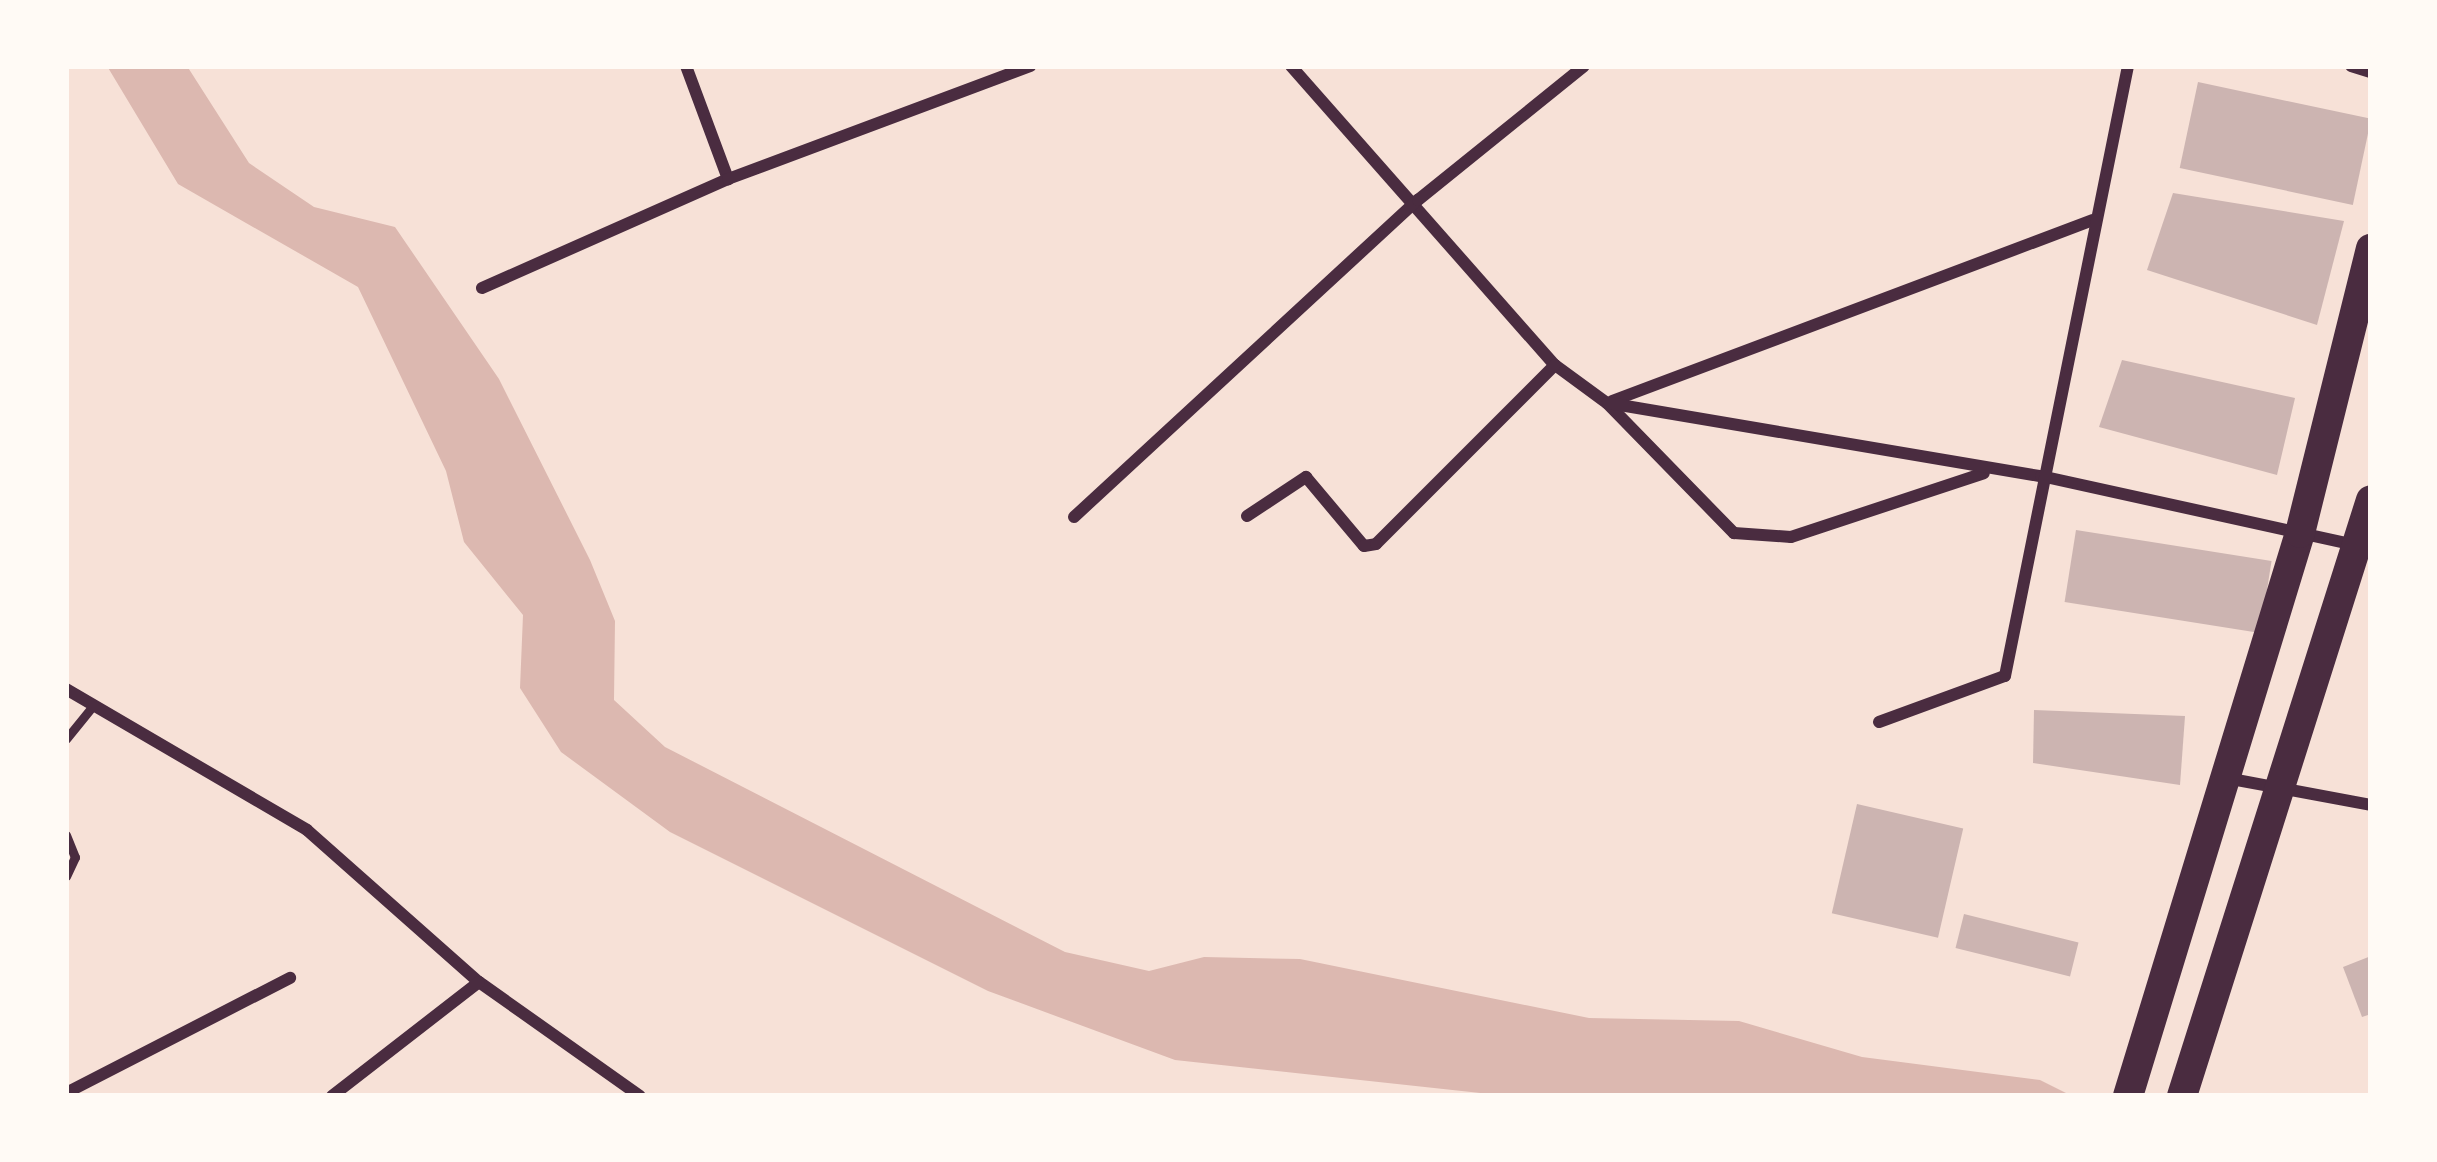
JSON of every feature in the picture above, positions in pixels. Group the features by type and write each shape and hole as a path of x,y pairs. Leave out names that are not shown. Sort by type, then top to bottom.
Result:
{"main road":[{"path":"2128,1096 2300,533 2371,249"},
{"path":"2182,1096 2276,787 2363,546 2371,500"}],"street":[{"path":"686,66 728,179"},
{"path":"482,288 728,179 1031,66"},
{"path":"1291,66 1418,200 1555,365 1607,403 1734,533 1791,538 1984,473"},
{"path":"1074,517 1418,200 1585,66"},
{"path":"1879,722 2005,676 2041,476 2128,66"},
{"path":"2351,66 2371,72"},
{"path":"1607,403 2093,220"},
{"path":"1247,516 1300,476 1364,546 1376,544 1555,365"},
{"path":"1607,403 1984,473 2041,476 2363,546"},
{"path":"66,689 90,709 308,830 478,982 640,1096"},
{"path":"2226,778 2371,806"},
{"path":"66,1093 290,978"},
{"path":"332,1096 478,982"}],"lane":[{"path":"66,739 90,709"},
{"path":"66,835 75,857 66,876"}],"shaded area":[{"path":"107,66 187,66 249,163 314,207 395,227 499,379 590,560 615,621 614,700 665,747 1065,952 1149,971 1204,957 1300,959 1589,1018 1739,1021 1862,1057 2040,1080 2072,1096 1508,1096 1175,1060 988,991 670,832 561,752 520,688 523,615 464,542 446,471 358,287 178,184"}],"building":[{"path":"2198,82 2371,119 2353,205 2180,168"},
{"path":"2173,193 2344,221 2317,325 2147,270"},
{"path":"2122,360 2295,398 2277,475 2099,427"},
{"path":"2076,530 2272,561 2260,633 2065,602"},
{"path":"2034,710 2185,716 2180,785 2033,763"},
{"path":"1857,804 1963,829 1938,938 1832,913"},
{"path":"1964,914 2078,943 2070,977 1956,948"},
{"path":"2371,956 2371,1014 2362,1017 2343,967"}]}
